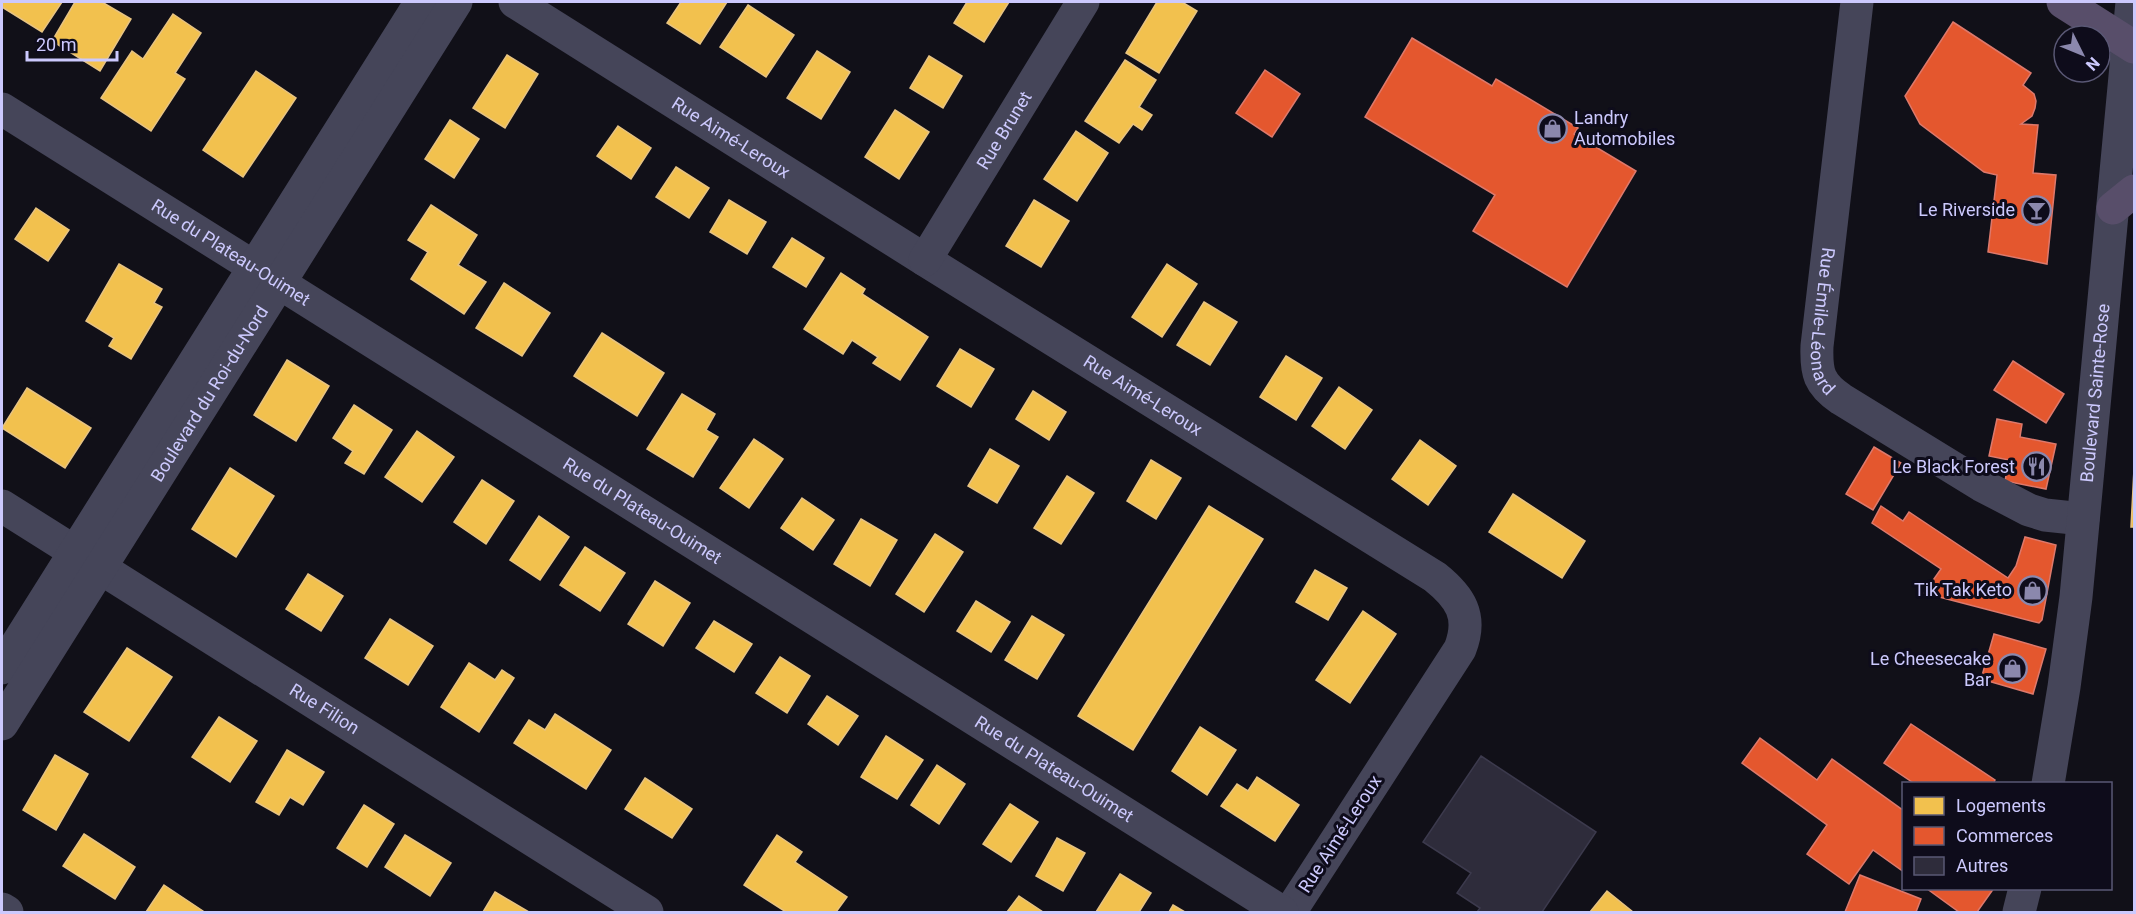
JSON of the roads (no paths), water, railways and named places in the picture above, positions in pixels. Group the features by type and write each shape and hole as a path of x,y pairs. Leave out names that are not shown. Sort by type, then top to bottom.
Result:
{"main road":[{"path":"2063,2 2131,45"}],"street":[{"name":"Boulevard du Roi-du-Nord","path":"267,276 421,2"},
{"name":"Boulevard du Roi-du-Nord","path":"2,724 87,560 267,276 456,2"},
{"name":"Rue Aimé-Leroux","path":"515,2 1435,577 1453,592 1460,602 1465,626 1463,640 1455,657 1290,912"},
{"name":"Rue Brunet","path":"926,260 1083,2"},
{"name":"Rue Émile-Léonard","path":"1857,2 1817,346 1816,361 1820,379 1827,389 1841,399 2013,502 2045,515 2083,519"},
{"name":"Boulevard Sainte-Rose","path":"2048,782 2064,687 2124,199 2132,2"},
{"name":"Rue du Plateau-Ouimet","path":"2,109 1282,912"},
{"name":"Rue Filion","path":"2,506 647,912"},
{"name":"Boulevard du Roi-du-Nord","path":"2,668 87,560"},
{"path":"2019,912 2024,890"},
{"path":"2,909 7,912"}],"place":[{"name":"Landry Automobiles","path":"1553,128"},
{"name":"Le Riverside","path":"2036,210"},
{"name":"Le Black Forest","path":"2036,467"},
{"name":"Tik Tak Keto","path":"2033,590"},
{"name":"Le Cheesecake Bar","path":"2012,669"}]}
